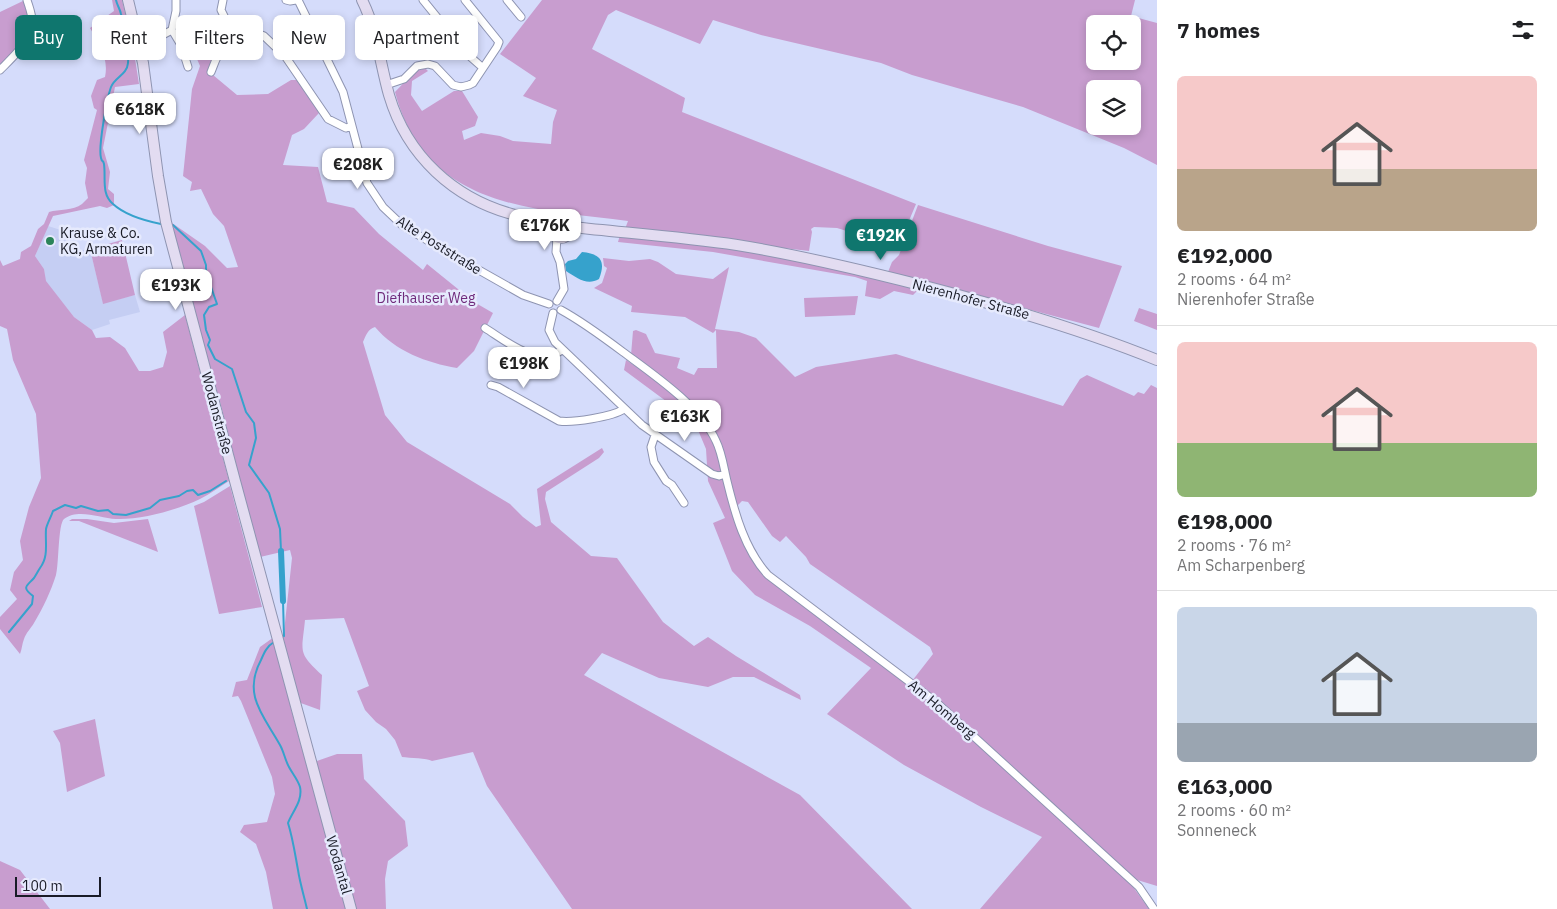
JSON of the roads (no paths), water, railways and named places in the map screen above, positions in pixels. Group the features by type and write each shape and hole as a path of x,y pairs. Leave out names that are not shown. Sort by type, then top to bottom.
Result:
{"main road":[{"name":"Wodanstraße","path":"128,0 132,15"},
{"path":"362,0 375,34 394,110 404,132 415,149 437,174 460,192 501,211 531,219 556,232 570,234 572,227"},
{"name":"Wodanstraße","path":"142,60 167,226 326,821"},
{"name":"Nierenhofer Straße","path":"556,232 559,217 566,218 572,227 730,244 856,268 1038,317 1090,334 1157,360"},
{"name":"Wodantal","path":"326,821 351,909"}],"street":[{"path":"0,70 21,46 30,32 32,20 27,0"},
{"path":"176,0 172,30 181,45 188,67"},
{"path":"223,0 221,10 224,15"},
{"name":"Alte Poststraße","path":"286,0 297,0 343,92 367,183 383,207 397,222 447,252 523,296 549,304"},
{"path":"423,0 466,53 483,68"},
{"path":"386,84 404,79 417,66 428,64 435,66 453,85 466,86 473,83 497,47 499,40 465,0"},
{"path":"506,0 521,17"},
{"path":"166,33 172,30"},
{"path":"211,72 217,55 228,43 259,34 264,36 284,56 328,119 346,128 352,126"},
{"path":"556,232 556,252 560,262 564,289 557,301"},
{"path":"553,313 548,309 549,304 551,301 557,301"},
{"path":"557,301 560,304 561,310"},
{"path":"553,313 561,310"},
{"path":"553,313 550,334 555,342 642,426 712,474 719,476 725,474 717,442 706,425 686,402 655,375 579,319 561,310"},
{"path":"485,328 530,354 544,356 556,354 562,350"},
{"path":"491,385 498,387 559,421 566,422 604,416 624,409"},
{"path":"655,435 650,447 654,462 666,481 672,485 684,502"},
{"name":"Am Homberg","path":"725,474 745,538 756,562 768,575 936,702 1139,888 1154,909"}],"water":[{"path":"582,252 598,257 602,263 599,279 590,282 566,271 565,264 576,259"}],"waterway":[{"path":"116,0 124,25 128,63 123,73 111,87 105,111 100,152 104,164 105,191 109,200 123,211 161,224"},
{"path":"171,225 201,251 206,265 206,273 217,304 209,307 204,315 206,330 210,340 208,345 215,359 232,369 246,412 254,423 256,438 249,465 269,493 280,529 281,551"},
{"path":"9,632 32,604 33,596 27,591 26,587 34,578 45,559 46,529 53,511 65,505 76,508 81,506 98,511 108,510 113,514 126,515 150,508 160,500 179,496 187,491 193,490 198,495 210,491 226,481"},
{"path":"281,551 283,601"},
{"path":"282,637 284,636 283,601"},
{"path":"274,642 262,657 256,673 254,695 257,705 280,745 300,787 299,802 288,823 307,909"}],"place":[{"name":"Krause & Co. KG, Armaturen","path":"50,241"}],"park label":[{"name":"Diefhauser Weg","path":"426,298"}]}
